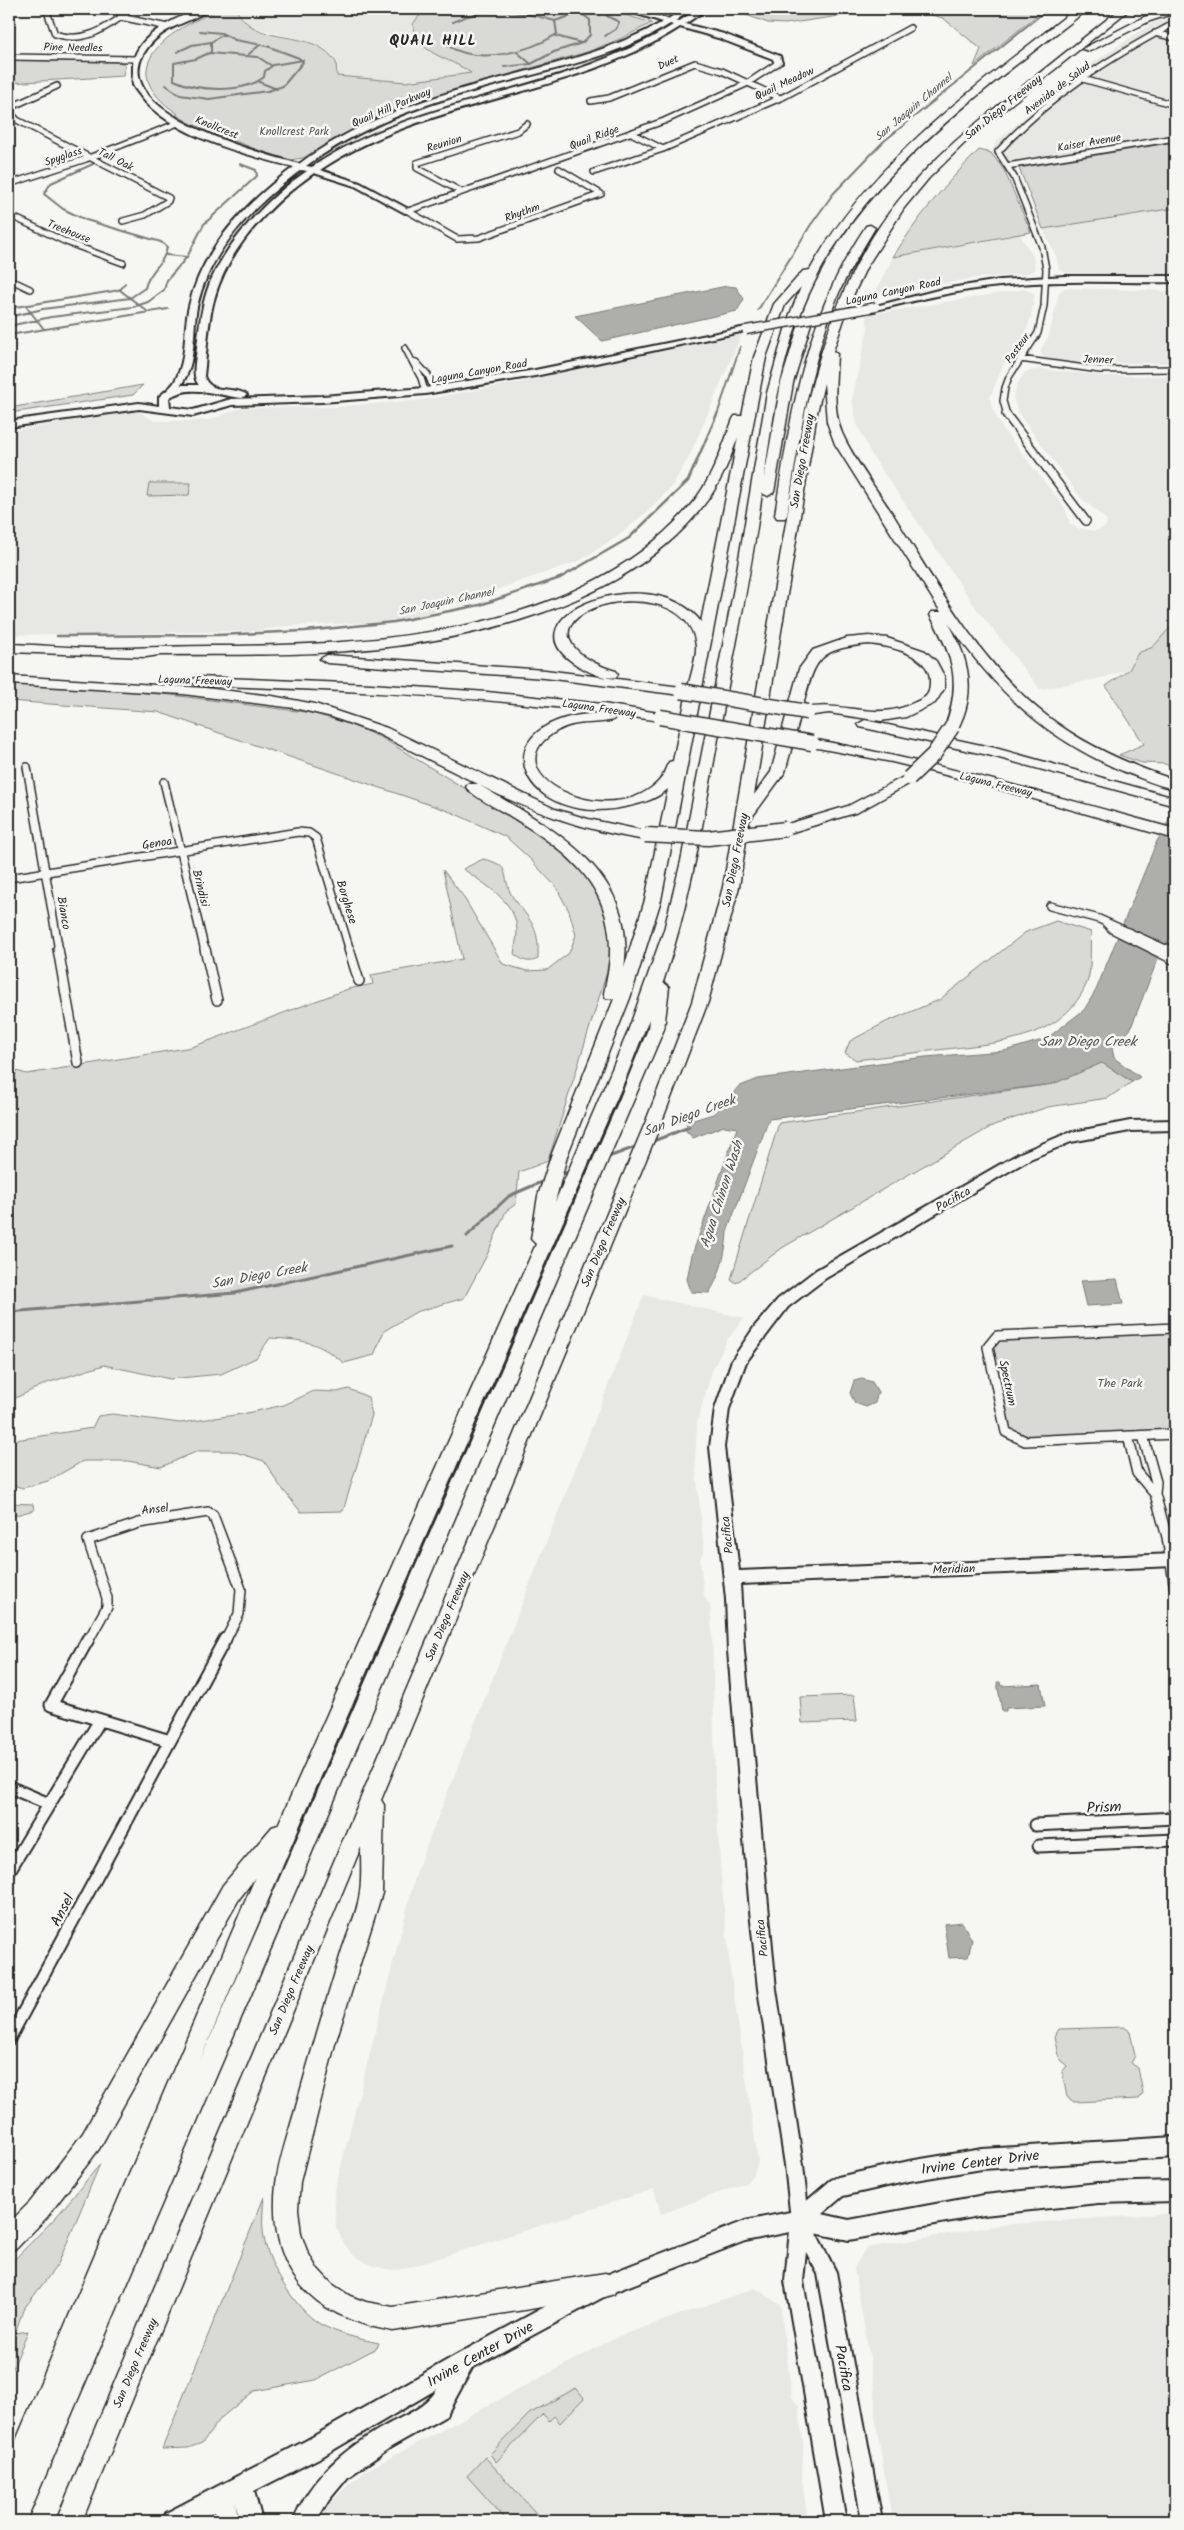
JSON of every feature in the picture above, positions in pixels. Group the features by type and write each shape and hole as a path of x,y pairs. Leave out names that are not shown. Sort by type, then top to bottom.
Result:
{"highway":[{"name":"San Diego Freeway","path":"9,2486 291,1820 637,1032 665,952 685,875 779,363 800,301 827,249 872,187 940,120 1081,9"},
{"name":"San Diego Freeway","path":"749,534 762,521 787,383 800,333 820,286 850,234 890,181 942,129 1093,9"},
{"name":"San Diego Freeway","path":"69,2521 683,1050 710,970 731,887 811,413 820,370 832,331 848,292 874,243 913,190 953,148 1124,9"},
{"path":"1058,63 1147,18 1175,10"},
{"path":"780,524 805,374 819,327 835,288 864,236 897,192 964,126 1089,28 1104,26"},
{"path":"537,1262 547,1196 559,1156 622,998 652,900 755,380 767,336 780,304 827,249"},
{"path":"9,680 150,688 265,699 338,714 388,734 552,813 593,825 645,835 708,838 786,829 853,809 909,778 934,754 952,727 961,704 963,683 961,666 954,645 836,433 830,405 832,331"},
{"path":"134,652 183,649 314,650 380,644 428,637 480,626 573,594 638,558 671,534 689,515 716,476 755,380"},
{"path":"836,433 950,616 981,657 1013,694 1044,721 1088,749 1121,765 1175,785"},
{"path":"769,589 763,627 774,637"},
{"path":"666,689 652,679 609,674 589,668 578,661 568,652 563,641 566,622 579,610 602,601 630,597 650,599 675,607 689,616 697,626 703,646"},
{"path":"742,820 778,772 806,669 818,653 847,642 869,640 887,642 920,654 931,664 937,676 937,689 930,700 901,714 881,717 829,709 814,712"},
{"path":"9,648 395,662 545,674 666,689 814,712 981,749 1175,802"},
{"name":"Laguna Freeway","path":"9,674 377,687 553,702 719,731 732,728 892,758 978,779 1168,832"},
{"path":"659,720 590,717 568,722 552,729 536,742 531,753 531,770 538,781 550,791 575,802 610,805 637,800 656,791 672,776 683,724 690,710"},
{"path":"388,734 549,834 578,856 600,883 615,916 620,950 616,978 597,1060"},
{"path":"13,2521 656,1030 665,952"},
{"path":"373,1794 371,1893 324,2044 285,2200 288,2232 299,2262 307,2277 332,2300 360,2314 393,2319 605,2285"},
{"path":"9,2240 39,2209 91,2141 231,1892 291,1820"}],"main road":[{"path":"137,59 148,43 168,27 205,9"},
{"path":"625,9 730,39 777,58 778,62"},
{"name":"Quail Hill Parkway","path":"167,410 163,401 183,378 193,305 210,263 252,207 301,166 349,137 412,109 479,86 586,57 633,39 688,9"},
{"name":"Quail Hill Parkway","path":"212,406 216,396 201,382 200,376 206,312 218,276 230,255 259,216 284,192 314,170 352,148 390,130 444,111 578,73 638,48 681,24 702,9"},
{"name":"Knollcrest","path":"137,59 134,74 140,92 155,108 178,123 235,146 356,184 408,211"},
{"name":"Laguna Canyon Road","path":"167,410 193,413 212,406 236,402 314,400 535,373 746,330 992,284 1065,278 1175,279"},
{"name":"Laguna Canyon Road","path":"1045,281 1067,284 1175,285"},
{"name":"Laguna Canyon Road","path":"172,390 192,386 233,394 299,394 428,387"},
{"path":"9,417 148,398 172,390"},
{"path":"9,424 130,407 148,406 167,410"},
{"name":"Pacifica","path":"836,2521 794,2281 800,2220 794,2165 767,1989 758,1910 732,1578 717,1447 722,1409 739,1360 760,1330 783,1303 821,1274 1025,1156 1085,1133 1130,1126 1175,1124"},
{"name":"Meridian","path":"732,1578 1173,1560"},
{"name":"Irvine Center Drive","path":"800,2220 838,2187 909,2171 982,2159 1175,2147"},
{"name":"Irvine Center Drive","path":"174,2521 222,2498 465,2361 605,2285 745,2231 800,2220 849,2230 984,2205 1098,2194 1175,2191"},
{"name":"Pacifica","path":"800,2220 827,2272 872,2521"},
{"path":"304,2521 329,2480 340,2469 382,2439 438,2408 465,2361"},
{"path":"242,2487 251,2521"},
{"path":"222,2498 228,2521"}],"street":[{"path":"46,9 54,32 63,37 93,36 133,9"},
{"path":"120,17 168,27"},
{"name":"Avenida de Salud","path":"1006,166 999,157 1000,147 1083,78 1155,33 1175,23"},
{"name":"Quail Meadow","path":"594,172 663,149 780,98 910,28"},
{"path":"1155,33 1175,38"},
{"name":"Pine Needles","path":"9,57 137,59"},
{"name":"Quail Ridge","path":"408,211 460,191 565,158 633,134 748,83 778,62"},
{"name":"Duet","path":"591,101 609,98 692,63 704,64 780,98"},
{"path":"1083,78 1175,105"},
{"name":"Tall Oak","path":"57,86 9,110 17,120 169,198 168,201 152,212 123,221"},
{"name":"Spyglass","path":"9,184 91,157 178,123"},
{"name":"Reunion","path":"460,191 417,168 417,163 518,131 527,124"},
{"path":"633,134 663,149"},
{"name":"Kaiser Avenue","path":"1006,166 1174,137"},
{"name":"Pasteur","path":"1006,166 1013,176 1045,254 1047,264 1040,329 1032,347 1020,359 1004,384 1002,393 1003,407 1007,418 1086,521"},
{"name":"Rhythm","path":"408,211 457,239 465,240 479,238 601,194 559,169"},
{"name":"Treehouse","path":"9,216 66,242 123,264"},
{"path":"9,279 30,290"},
{"path":"405,348 428,387"},
{"name":"Jenner","path":"1020,359 1100,370 1175,369"},
{"name":"Bianco","path":"27,767 78,1063"},
{"name":"Brindisi","path":"164,782 216,1000"},
{"name":"Genoa","path":"9,878 298,832 308,833"},
{"name":"Borghese","path":"308,833 316,838 359,982"},
{"path":"1050,906 1084,913 1105,921 1175,960"},
{"path":"1114,926 1175,953"},
{"name":"Spectrum","path":"1175,1328 997,1336 988,1347 1006,1432 1025,1441 1175,1434"},
{"path":"1128,1436 1137,1473 1155,1494"},
{"path":"1143,1436 1156,1482 1155,1494 1173,1560 1175,1589"},
{"name":"Ansel","path":"9,2039 239,1614 242,1604 241,1589 213,1515 208,1512 145,1521 88,1540 107,1607 51,1705 170,1741"},
{"path":"9,1871 49,1804 61,1788 100,1720"},
{"path":"9,1788 49,1804"},
{"name":"Prism","path":"1035,1825 1175,1818"},
{"path":"1039,1846 1175,1840"}],"shaded area":[{"path":"237,9 434,9 420,15 414,22 413,28 417,38 428,52 459,62 470,73 406,82 338,76 338,62 324,48 308,41 255,28 248,23"},
{"path":"1175,16 1175,142 1004,170 996,162 991,153 997,141 1078,73 1152,23"},
{"path":"1175,208 1175,275 1067,273 1059,270 1056,256 1043,229"},
{"path":"1020,235 1033,256 1035,270 1026,274 977,278 874,295 893,257"},
{"path":"1064,288 1175,291 1175,363 1086,363 1052,360 1043,356 1040,351 1049,336 1059,293"},
{"path":"1025,289 1035,294 1031,317 1025,334 1002,367 990,398 992,408 1002,428 1065,508 1070,524 1076,528 1094,531 1106,526 1107,520 1081,498 1018,413 1013,397 1017,385 1025,372 1039,369 1106,376 1175,376 1175,506 1171,510 1175,528 1175,622 1153,647 1138,653 1129,670 1097,679 1040,689 979,612 871,454 857,424 852,400 868,328 866,315"},
{"path":"742,334 689,457 671,487 649,510 618,536 579,561 406,621 288,626 254,631 9,635 9,431 130,412 141,413 154,421 187,421 209,420 241,408 335,407 421,400 521,382 669,348"},
{"path":"644,1295 744,1318 727,1340 712,1371 697,1423 695,1461 704,1550 700,1559 704,1597 710,1605 712,1632 715,1782 721,1878 730,1968 758,2162 754,2173 746,2183 661,2214 654,2189 417,2265 398,2270 371,2265 354,2256 345,2245 336,2227 334,2193 417,1870"},
{"path":"1175,2213 1175,2521 892,2521 875,2416 875,2388 854,2268 866,2248 1000,2225"},
{"path":"755,2288 780,2304 792,2397 799,2407 803,2445 802,2480 808,2521 319,2521 325,2509 347,2486 369,2469 617,2337"}],"green space":[{"name":"Knollcrest Park","path":"222,9 235,9 244,20 262,31 318,46 336,62 337,76 406,82 471,73 434,54 420,42 415,34 413,24 419,16 429,9 606,9 652,23 620,39 587,52 465,87 378,118 338,137 303,158 290,160 258,150 194,125 176,115 178,114 157,97 148,80 148,65 155,51 168,38 184,26"},
{"path":"730,9 887,9 785,24 768,23"},
{"path":"910,9 1045,9 974,66 981,49 943,18"},
{"path":"9,60 119,62 125,64 123,76 9,83"},
{"path":"1175,142 1175,208 1043,229 1019,168"},
{"path":"979,150 991,153 1004,170 1031,232 893,257 933,201"},
{"path":"143,385 133,395 9,413 9,408"},
{"path":"149,483 191,483 189,495 147,496"},
{"path":"1175,622 1175,772 1166,764 1142,763 1119,755 1144,744 1106,686 1129,670 1138,653 1153,647"},
{"path":"9,685 79,687 171,695 312,713 346,723 382,738 551,841 580,868 591,882 600,896 606,912 610,948 608,969 548,1161 519,1172 516,1204 506,1211 487,1255 464,1298 416,1312 384,1331 374,1355 344,1363 326,1350 310,1343 270,1338 256,1358 221,1374 170,1379 104,1365 47,1383 9,1401 9,1069 27,1074 192,1047 348,989 373,984 371,975 462,959 443,870 463,896 503,964 527,971 547,970 569,953 576,935 569,911 556,887 529,858 506,837 451,812 158,712 9,701"},
{"path":"483,859 492,861 502,867 511,894 529,918 535,930 538,942 538,959 525,961 514,954 517,930 511,910 498,894 463,869"},
{"path":"1056,921 1091,932 1090,968 1085,987 1074,1005 1060,1018 1025,1036 1006,1041 856,1060 845,1053 850,1041 886,1022 939,1000 1026,932"},
{"path":"1102,1062 1132,1082 1108,1098 1048,1107 994,1125 782,1248 736,1283 731,1279 779,1123 1053,1084"},
{"name":"The Park","path":"1175,1328 1175,1434 1025,1441 1006,1432 988,1347 997,1336"},
{"path":"349,1389 368,1397 372,1415 343,1511 301,1512 280,1486 264,1461 232,1451 198,1451 161,1467 128,1461 83,1461 48,1481 23,1488 12,1485 9,1478 9,1441 92,1428 98,1416 112,1414 180,1423 242,1414 284,1405 314,1391 337,1392"},
{"path":"9,1503 33,1504 34,1510 9,1517"},
{"path":"854,1695 857,1721 802,1723 800,1697"},
{"path":"1124,2027 1130,2031 1135,2056 1131,2063 1138,2068 1143,2093 1139,2099 1074,2102 1067,2097 1062,2072 1067,2066 1060,2060 1055,2036 1059,2029"},
{"path":"100,2164 58,2264 23,2310 15,2333 28,2331 9,2378 9,2265 57,2216"},
{"path":"264,2197 263,2231 265,2243 275,2270 292,2296 310,2317 320,2324 349,2336 379,2343 377,2348 316,2380 254,2391 222,2417 202,2443 188,2448 162,2449"},
{"path":"576,2388 584,2398 560,2423 554,2416 549,2421 543,2414 496,2462 490,2454 529,2414"},
{"path":"485,2457 543,2521 507,2521 467,2476"}],"water":[{"path":"727,286 736,287 744,299 737,311 602,341 575,316"},
{"name":"San Diego Creek","path":"1175,809 1175,929 1157,961 1130,1030 1112,1048 1114,1058 1140,1077 1132,1082 1102,1063 1053,1084 769,1119 727,1232 724,1256 716,1279 709,1293 691,1292 687,1279 692,1255 737,1128 724,1126 693,1138 686,1131 687,1122 713,1114 725,1104 738,1087 758,1079 925,1057 1004,1051 1046,1039 1084,1010 1096,990 1157,841"},
{"path":"1117,1279 1123,1304 1086,1306 1080,1281"},
{"path":"862,1379 872,1382 878,1392 875,1403 866,1407 855,1403 850,1393 854,1381"},
{"path":"997,1682 1000,1682 1001,1686 1041,1684 1045,1706 1006,1708 1006,1711 1002,1711"},
{"path":"962,1922 972,1940 968,1957 949,1958 944,1924"}],"waterway":[{"path":"531,64 554,52 582,43 590,35 590,20 581,13 567,9"},
{"name":"San Joaquin Channel","path":"758,310 810,226 833,194 884,141 1048,9"},
{"path":"453,22 478,13 504,11 555,21"},
{"path":"555,21 579,13"},
{"path":"605,36 616,29 619,22 607,16"},
{"path":"448,46 460,52 474,55 503,54 518,51 557,34 555,21"},
{"path":"200,31 224,34"},
{"path":"211,42 224,34"},
{"path":"224,34 235,40 260,45"},
{"path":"556,36 581,43"},
{"path":"177,52 192,45 211,42"},
{"path":"211,42 211,53"},
{"path":"249,54 260,45"},
{"path":"260,45 301,60"},
{"path":"517,52 531,64"},
{"path":"209,53 258,57 272,66 265,71 264,77 255,82 232,88 195,87 174,80 174,63 196,59 209,53"},
{"path":"273,65 301,60"},
{"path":"276,88 283,86 303,62 301,60"},
{"path":"504,67 531,64"},
{"path":"259,82 276,88"},
{"path":"166,85 180,95 209,99 276,88"},
{"path":"93,164 51,183 44,194 63,209 86,220 161,242 167,247 166,253 149,277 145,288 130,298"},
{"path":"187,257 204,224 257,176 256,170 240,164"},
{"path":"166,255 187,257"},
{"path":"139,305 148,302 164,290 167,280 187,257"},
{"path":"25,305 114,291 121,289 125,283"},
{"path":"120,290 130,298"},
{"path":"30,312 130,298"},
{"path":"130,298 139,305"},
{"path":"9,308 25,305"},
{"path":"25,305 30,312"},
{"path":"37,320 139,305"},
{"path":"139,305 148,312"},
{"path":"9,335 168,309"},
{"path":"9,317 30,312"},
{"path":"30,312 37,320"},
{"path":"9,326 37,320"},
{"path":"37,320 44,329"},
{"name":"San Joaquin Channel","path":"717,415 740,347"},
{"name":"San Joaquin Channel","path":"57,636 217,635 305,631 394,622 480,605 560,578 629,538 688,481 717,414"},
{"name":"San Diego Creek","path":"651,1142 689,1127"},
{"name":"San Diego Creek","path":"606,1158 638,1146"},
{"name":"San Diego Creek","path":"559,1175 572,1171"},
{"name":"San Diego Creek","path":"467,1236 509,1196 546,1180"},
{"name":"San Diego Creek","path":"9,1312 235,1293 452,1246"}],"district":[{"name":"QUAIL HILL","path":"433,40"}],"water label":[{"name":"Agua Chinon Wash","path":"721,1194"}]}
